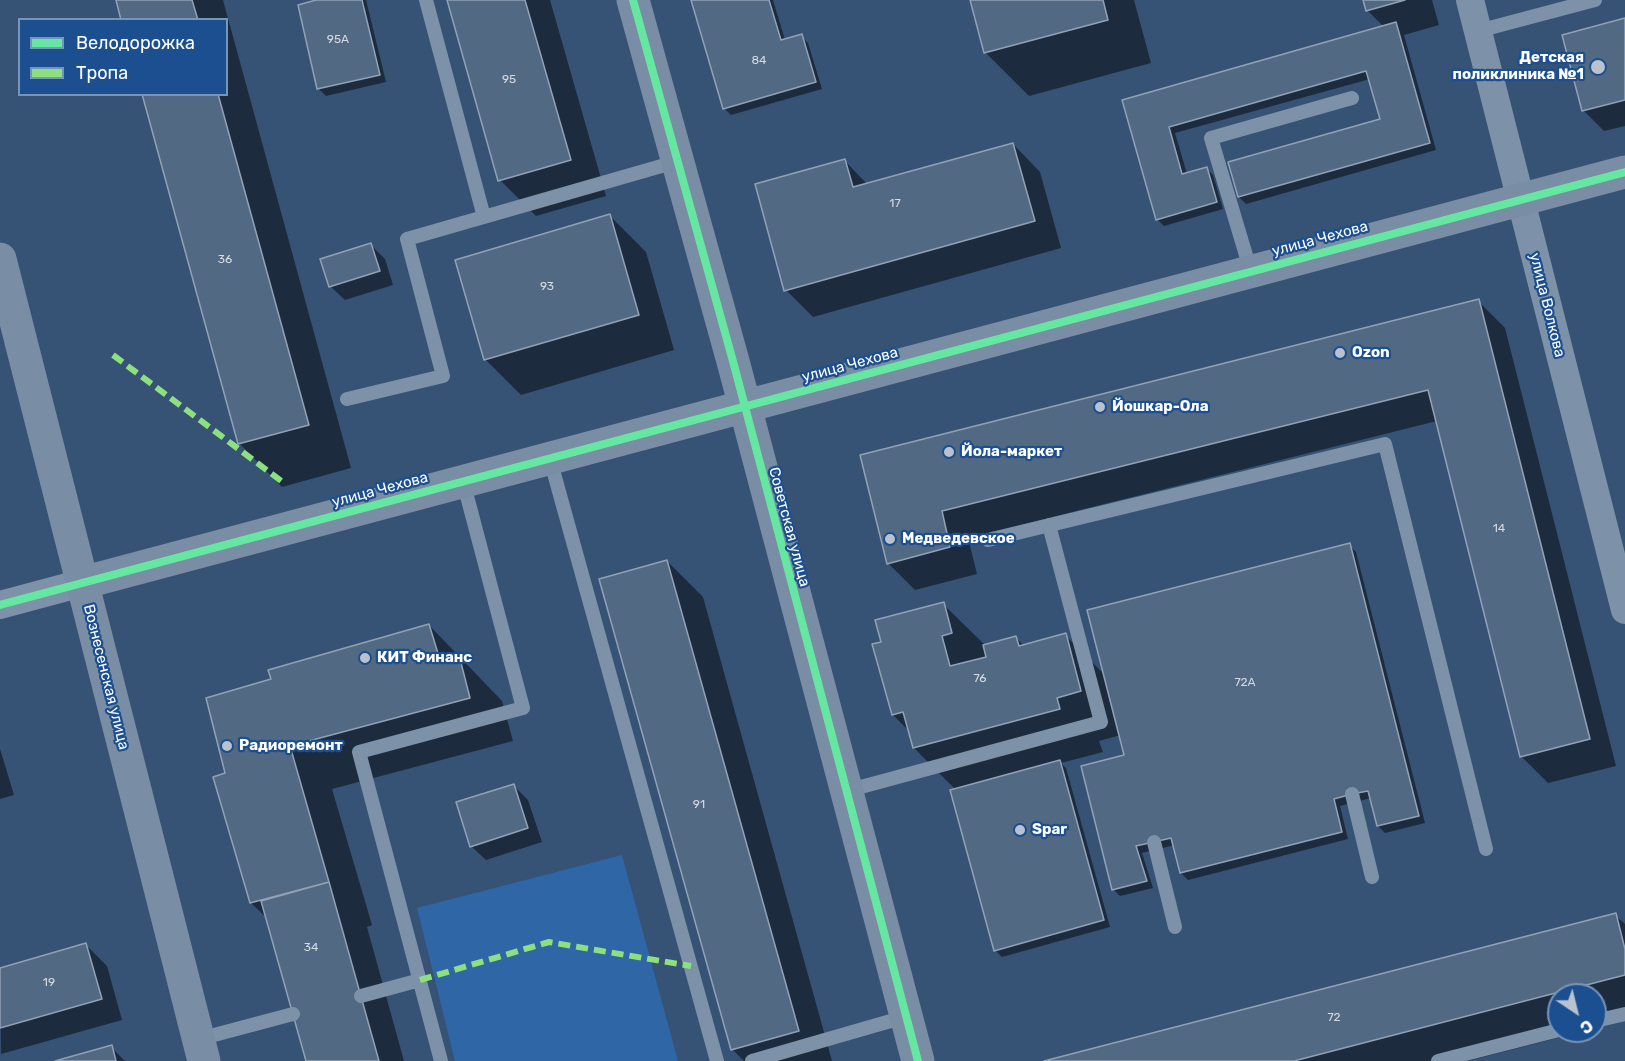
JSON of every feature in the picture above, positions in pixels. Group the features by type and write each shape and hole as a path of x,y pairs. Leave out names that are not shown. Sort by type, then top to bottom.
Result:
{"street":[{"name":"Советская улица","path":"633,0 679,161 908,1016 918,1061"},
{"name":"улица Волкова","path":"1470,0 1625,610"},
{"name":"улица Чехова","path":"82,583 1625,172"},
{"name":"Вознесенская улица","path":"0,258 201,1050"},
{"path":"0,605 82,583"}],"lane":[{"path":"426,0 484,217"},
{"path":"1478,31 1595,0"},
{"path":"1251,272 1211,138 1352,98"},
{"path":"347,399 443,376 407,239 679,161"},
{"path":"988,540 1385,444 1486,849"},
{"path":"550,459 717,1061"},
{"path":"441,1061 359,752 523,708 463,481"},
{"path":"846,791 1101,722 1048,525"},
{"path":"1352,794 1372,877"},
{"path":"1154,842 1176,927"},
{"path":"361,996 420,980"},
{"path":"201,1050 292,1014"},
{"path":"1607,1018 1625,1014"},
{"path":"752,1061 908,1016"},
{"path":"1438,1061 1547,1033"}],"shaded area":[{"path":"622,855 678,1061 455,1061 417,908"}],"building":[{"path":"116,0 192,0 197,18 120,18"},
{"path":"316,0 362,0 380,75 317,89 298,5"},
{"path":"447,0 525,0 571,160 498,181"},
{"path":"691,0 769,0 781,40 802,34 816,82 723,109"},
{"path":"970,0 1103,0 1108,20 984,53"},
{"path":"1363,0 1405,0 1366,11"},
{"name":"Детская поликлиника №1","path":"1625,18 1625,100 1582,111 1562,35"},
{"path":"1396,22 1430,143 1238,197 1228,162 1380,119 1366,71 1169,127 1182,174 1207,167 1217,202 1156,220 1122,100"},
{"path":"143,96 219,96 309,425 238,444"},
{"path":"1013,143 1035,221 784,291 755,184 845,159 853,187"},
{"path":"610,214 639,315 484,360 455,260"},
{"path":"371,243 380,271 329,287 320,259"},
{"path":"1479,299 1590,739 1520,757 1428,390 942,511 950,547 887,564 860,455"},
{"path":"1350,543 1419,816 1377,826 1368,791 1352,794 1334,799 1342,832 1180,873 1171,838 1136,846 1147,881 1112,890 1081,766 1124,755 1087,610"},
{"path":"667,560 799,1031 731,1050 599,579"},
{"path":"944,602 952,633 942,636 950,666 986,657 983,645 1016,636 1019,646 1066,633 1081,691 1057,698 1060,709 913,748 903,712 892,715 872,644 881,642 875,620"},
{"path":"429,624 440,660 459,655 470,698 290,746 329,882 250,903 213,777 225,773 206,698 271,679 268,670"},
{"name":"Spar","path":"1060,760 1104,920 994,951 950,790"},
{"path":"514,784 528,828 470,847 456,802"},
{"path":"329,882 379,1061 306,1061 261,901"},
{"path":"1616,913 1625,949 1625,975 1594,983 1547,983 1547,995 1294,1061 1044,1061"},
{"path":"86,943 102,999 0,1028 0,968"},
{"path":"112,1045 116,1061 55,1061"}],"marked path":[{"path":"113,355 284,483"},
{"path":"420,980 549,942 691,966"}],"cycle path":[{"path":"633,0 734,365 918,1061"},
{"path":"0,605 1625,172"}],"place":[{"name":"Детская поликлиника №1","path":"1598,67"},
{"name":"Ozon","path":"1340,353"},
{"name":"Йошкар-Ола","path":"1100,407"},
{"name":"Йола-маркет","path":"949,452"},
{"name":"Медведевское","path":"890,539"},
{"name":"КИТ Финанс","path":"365,658"},
{"name":"Радиоремонт","path":"227,746"},
{"name":"Spar","path":"1020,830"}]}
